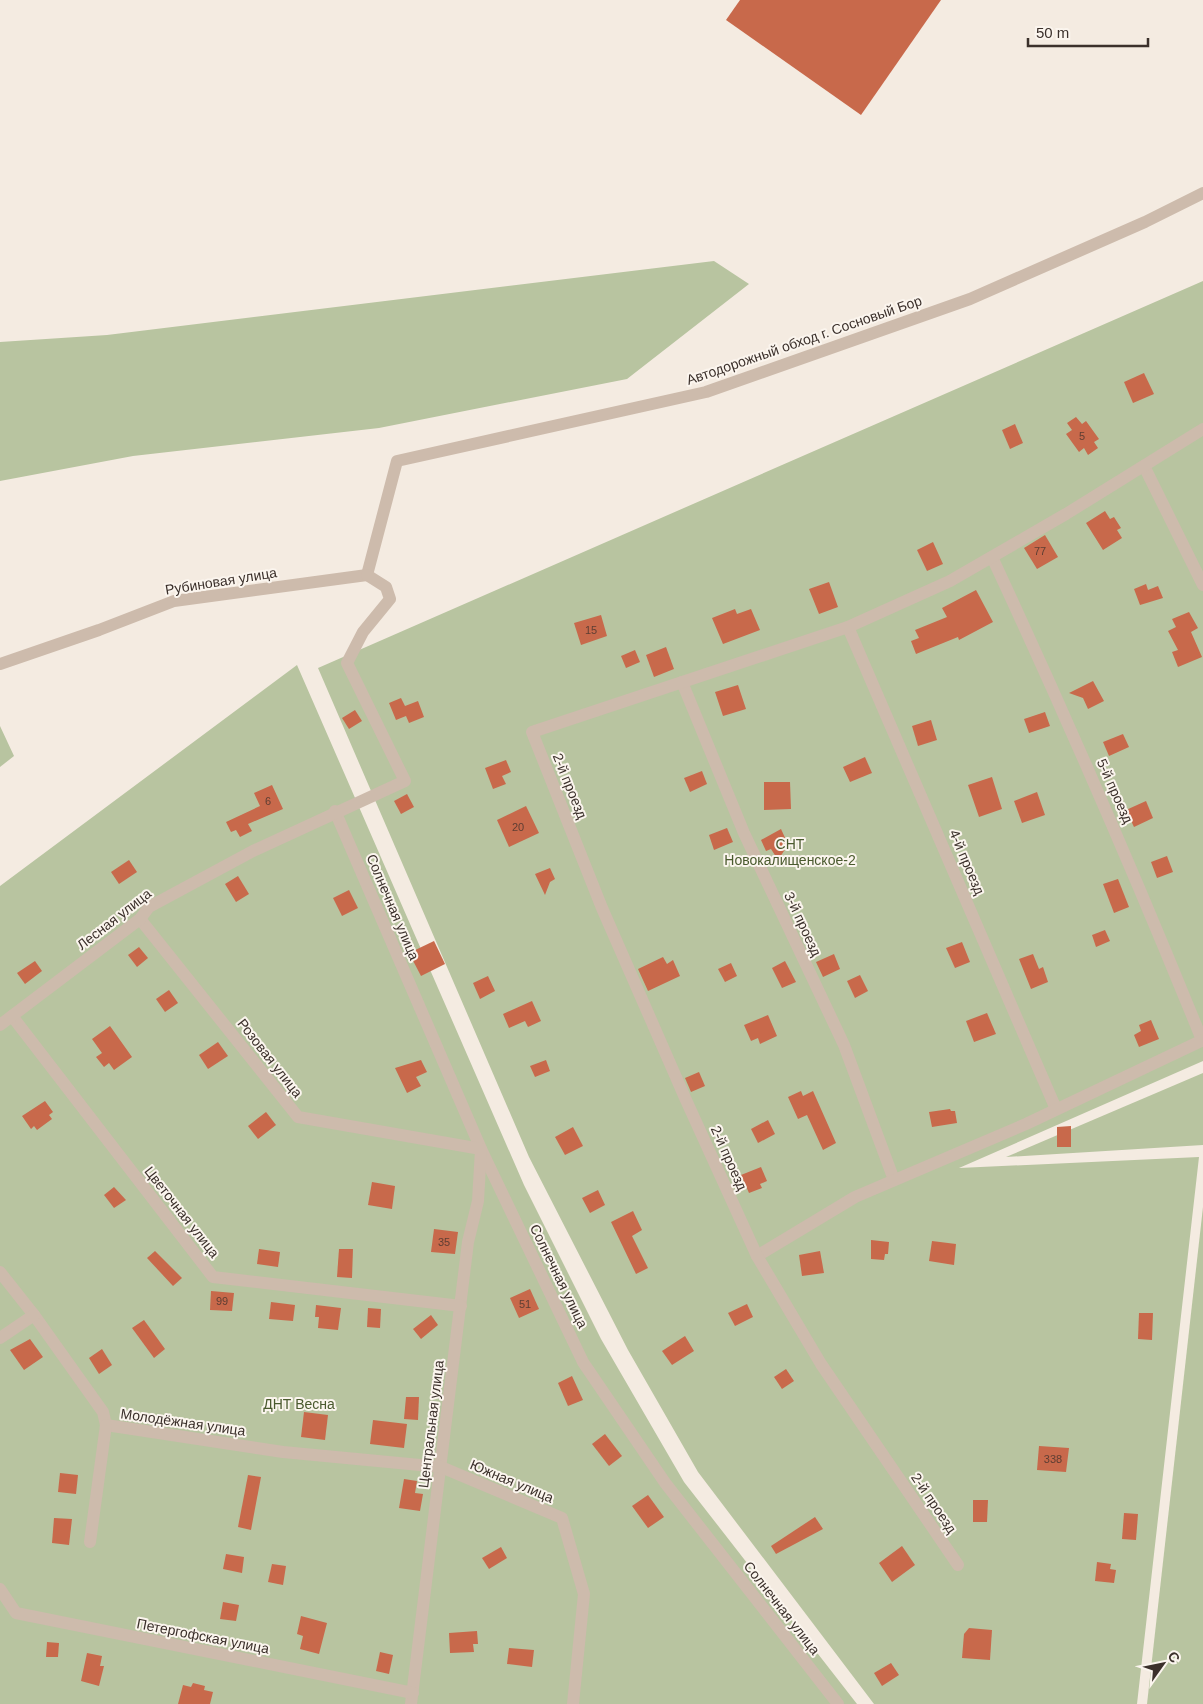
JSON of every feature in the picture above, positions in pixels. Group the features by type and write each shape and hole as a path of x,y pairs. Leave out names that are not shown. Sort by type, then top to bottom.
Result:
{"street":[{"name":"Автодорожный обход г. Сосновый Бор","path":"366,575 397,461 706,392 970,299 1145,222 1203,193"},
{"path":"682,682 848,628 950,581 1203,429"},
{"path":"1144,466 1203,585"},
{"name":"5-й проезд","path":"992,557 1059,700 1203,1040"},
{"name":"Рубиновая улица","path":"0,664 99,630 174,601 366,575"},
{"name":"Лесная улица","path":"0,1025 140,919 148,908 253,850 405,781 348,662 363,632 390,599 386,587 366,575"},
{"name":"4-й проезд","path":"848,628 1056,1109"},
{"name":"2-й проезд","path":"682,682 532,732 602,908 757,1256 822,1364 958,1565"},
{"name":"3-й проезд","path":"682,682 744,833 844,1045 894,1180"},
{"name":"Солнечная улица","path":"335,812 481,1148 583,1362 666,1484 834,1702"},
{"name":"Розовая улица","path":"140,919 298,1117 481,1148"},
{"name":"Цветочная улица","path":"12,1016 213,1277 461,1306"},
{"path":"757,1256 854,1197 1056,1109 1203,1040"},
{"name":"Центральная улица","path":"412,1699 468,1242 478,1201 481,1148"},
{"name":"Молодёжная улица","path":"0,1272 34,1315 103,1412 106,1425 283,1452 441,1468"},
{"path":"0,1338 34,1315"},
{"path":"90,1542 106,1425"},
{"name":"Южная улица","path":"441,1468 562,1518 584,1594 573,1704"},
{"name":"Петергофская улица","path":"0,1589 16,1613 412,1699"}],"green space":[{"path":"714,261 749,284 627,379 379,428 133,456 0,481 0,342 107,335"},
{"name":"СНТ Новокалищенское-2","path":"1203,281 1203,1061 959,1168 1199,1157 1137,1704 874,1704 698,1472 628,1350 529,1157 318,668"},
{"name":"ДНТ Весна","path":"297,665 524,1185 601,1339 684,1482 857,1704 0,1704 0,886"},
{"path":"0,726 14,756 0,767"},
{"path":"1203,1073 1203,1145 1006,1157"},
{"path":"1203,1207 1203,1704 1147,1704"}],"building":[{"path":"740,0 941,0 861,115 726,20"},
{"path":"1144,373 1154,394 1133,403 1124,382"},
{"path":"1076,417 1082,424 1086,421 1099,439 1094,442 1098,448 1088,455 1084,448 1079,452 1066,434 1072,430 1067,423"},
{"path":"1015,424 1023,443 1010,449 1002,430"},
{"path":"1105,511 1110,519 1114,517 1121,528 1117,530 1122,538 1103,550 1086,523"},
{"path":"1045,535 1058,557 1037,569 1024,548"},
{"path":"933,542 943,564 927,571 917,550"},
{"path":"829,582 838,607 819,614 809,589"},
{"path":"1146,584 1148,590 1158,586 1163,598 1140,605 1134,589"},
{"path":"976,590 993,622 959,640 958,637 916,654 911,641 919,638 915,630 947,617 942,608"},
{"path":"735,609 737,614 751,609 760,630 723,644 712,618"},
{"path":"1189,612 1198,628 1191,632 1202,657 1178,667 1172,652 1178,650 1168,631 1176,627 1172,619"},
{"path":"601,615 607,636 581,645 574,623"},
{"path":"666,647 674,669 654,677 646,655"},
{"path":"635,650 640,662 626,668 621,656"},
{"path":"1093,681 1104,701 1088,709 1083,698 1069,693"},
{"path":"738,685 746,709 723,716 715,692"},
{"path":"401,698 405,706 418,701 424,717 409,723 406,716 396,720 389,703"},
{"path":"355,710 362,721 349,729 342,718"},
{"path":"1045,712 1050,726 1029,733 1024,719"},
{"path":"931,720 937,740 918,746 912,726"},
{"path":"1123,734 1129,747 1109,756 1103,742"},
{"path":"865,757 872,773 850,782 843,767"},
{"path":"506,760 511,772 502,776 506,784 493,789 485,768"},
{"path":"702,771 707,784 690,792 684,778"},
{"path":"992,777 1002,809 979,817 968,785"},
{"path":"764,782 790,782 791,809 764,810"},
{"path":"272,785 283,809 248,824 252,831 240,837 236,830 231,832 226,822 260,806 254,793"},
{"path":"1037,792 1045,815 1022,823 1014,801"},
{"path":"407,794 414,807 401,814 394,801"},
{"path":"1146,801 1153,818 1134,827 1126,810"},
{"path":"526,806 539,833 509,847 497,820"},
{"path":"727,828 733,842 714,850 709,835"},
{"path":"781,829 787,842 786,848 778,860 771,849 766,851 761,840"},
{"path":"1167,856 1173,872 1157,878 1151,862"},
{"path":"129,860 137,872 119,884 111,872"},
{"path":"550,868 555,879 550,882 545,895 535,874"},
{"path":"238,876 249,894 236,902 225,884"},
{"path":"1118,879 1129,907 1114,913 1103,884"},
{"path":"349,890 358,908 342,916 333,898"},
{"path":"1105,930 1110,941 1096,947 1092,935"},
{"path":"434,941 445,964 421,976 409,953"},
{"path":"962,942 970,962 955,968 946,948"},
{"path":"139,947 148,958 137,967 128,955"},
{"path":"834,954 840,969 823,977 816,962"},
{"path":"1033,954 1039,969 1043,967 1048,982 1031,989 1019,959"},
{"path":"663,957 667,964 673,960 680,976 648,991 638,969"},
{"path":"35,961 42,971 25,984 17,973"},
{"path":"785,961 796,982 782,988 772,968"},
{"path":"731,963 737,976 725,982 718,969"},
{"path":"860,975 868,991 855,998 847,981"},
{"path":"488,976 495,991 480,999 473,983"},
{"path":"169,990 178,1003 165,1012 156,999"},
{"path":"532,1001 541,1021 528,1027 525,1021 509,1028 503,1014"},
{"path":"987,1013 996,1034 974,1042 966,1021"},
{"path":"768,1015 777,1036 760,1044 758,1038 751,1041 744,1025"},
{"path":"1151,1020 1159,1039 1139,1047 1134,1035 1141,1031 1139,1025"},
{"path":"110,1026 132,1057 114,1070 109,1063 104,1067 96,1057 102,1053 92,1039"},
{"path":"218,1042 228,1056 208,1069 199,1055"},
{"path":"421,1060 427,1072 416,1077 421,1086 407,1093 395,1068"},
{"path":"546,1060 550,1071 535,1077 530,1066"},
{"path":"699,1072 705,1086 691,1092 685,1078"},
{"path":"801,1091 803,1096 813,1091 836,1143 823,1150 807,1115 798,1119 788,1097"},
{"path":"45,1101 53,1112 49,1115 52,1119 37,1130 34,1126 31,1129 22,1116"},
{"path":"950,1109 955,1111 957,1123 932,1127 929,1112"},
{"path":"266,1112 276,1125 258,1139 248,1126"},
{"path":"768,1120 775,1134 758,1143 751,1129"},
{"path":"1071,1126 1071,1147 1057,1147 1057,1127"},
{"path":"573,1127 583,1146 565,1155 555,1137"},
{"path":"761,1167 767,1181 760,1184 762,1188 749,1193 741,1175"},
{"path":"372,1182 395,1186 392,1209 368,1205"},
{"path":"114,1187 126,1200 114,1208 104,1195"},
{"path":"598,1190 605,1205 590,1213 582,1198"},
{"path":"633,1211 642,1230 632,1236 648,1268 636,1274 611,1222"},
{"path":"434,1229 458,1232 455,1254 431,1252"},
{"path":"871,1240 889,1242 888,1254 885,1254 884,1260 871,1259"},
{"path":"932,1241 956,1244 954,1265 929,1261"},
{"path":"259,1249 280,1252 278,1267 257,1264"},
{"path":"339,1249 353,1249 352,1278 337,1277"},
{"path":"155,1251 182,1278 173,1286 147,1258"},
{"path":"820,1251 824,1273 802,1276 799,1255"},
{"path":"530,1289 539,1309 519,1318 510,1298"},
{"path":"211,1291 234,1293 232,1311 210,1310"},
{"path":"271,1302 295,1305 293,1321 269,1319"},
{"path":"747,1304 753,1317 735,1326 728,1313"},
{"path":"316,1305 341,1308 338,1330 318,1328 319,1317 315,1317"},
{"path":"368,1308 381,1309 380,1328 367,1327"},
{"path":"1139,1313 1153,1313 1152,1340 1138,1339"},
{"path":"431,1315 438,1325 421,1339 413,1329"},
{"path":"144,1320 165,1349 154,1358 132,1328"},
{"path":"685,1336 694,1351 672,1365 662,1351"},
{"path":"30,1339 43,1357 24,1370 10,1350"},
{"path":"102,1349 112,1365 99,1374 89,1358"},
{"path":"786,1369 794,1381 782,1389 774,1377"},
{"path":"572,1376 583,1400 568,1406 558,1383"},
{"path":"406,1397 419,1397 418,1420 404,1419"},
{"path":"304,1412 328,1415 325,1440 301,1437"},
{"path":"373,1420 407,1424 404,1448 370,1444"},
{"path":"605,1434 622,1456 609,1466 592,1444"},
{"path":"1039,1446 1069,1448 1066,1472 1037,1470"},
{"path":"60,1473 78,1475 76,1494 58,1492"},
{"path":"248,1475 261,1477 251,1530 238,1527"},
{"path":"404,1479 417,1481 415,1493 423,1494 420,1511 399,1508"},
{"path":"648,1495 664,1517 648,1528 632,1506"},
{"path":"973,1500 988,1500 987,1522 973,1522"},
{"path":"1124,1513 1138,1514 1136,1540 1122,1539"},
{"path":"815,1517 823,1529 776,1554 771,1546"},
{"path":"54,1518 72,1519 69,1545 52,1543"},
{"path":"902,1546 915,1565 892,1582 879,1563"},
{"path":"501,1547 507,1558 489,1569 482,1558"},
{"path":"226,1554 244,1557 242,1573 223,1569"},
{"path":"1097,1562 1111,1564 1110,1569 1116,1570 1114,1583 1095,1581"},
{"path":"272,1564 286,1566 283,1585 268,1582"},
{"path":"223,1602 239,1605 236,1621 220,1619"},
{"path":"301,1616 327,1623 319,1654 300,1649 303,1636 297,1634"},
{"path":"969,1628 992,1630 990,1660 962,1658 964,1634"},
{"path":"477,1631 478,1644 473,1644 474,1652 450,1653 449,1633"},
{"path":"47,1642 59,1643 58,1657 46,1657"},
{"path":"509,1648 534,1650 532,1667 507,1664"},
{"path":"380,1652 393,1655 389,1674 376,1671"},
{"path":"87,1653 102,1656 100,1666 104,1666 99,1686 81,1681"},
{"path":"891,1663 899,1675 882,1686 874,1673"},
{"path":"193,1683 205,1686 204,1690 213,1692 210,1704 178,1704 183,1685 191,1687"}]}
